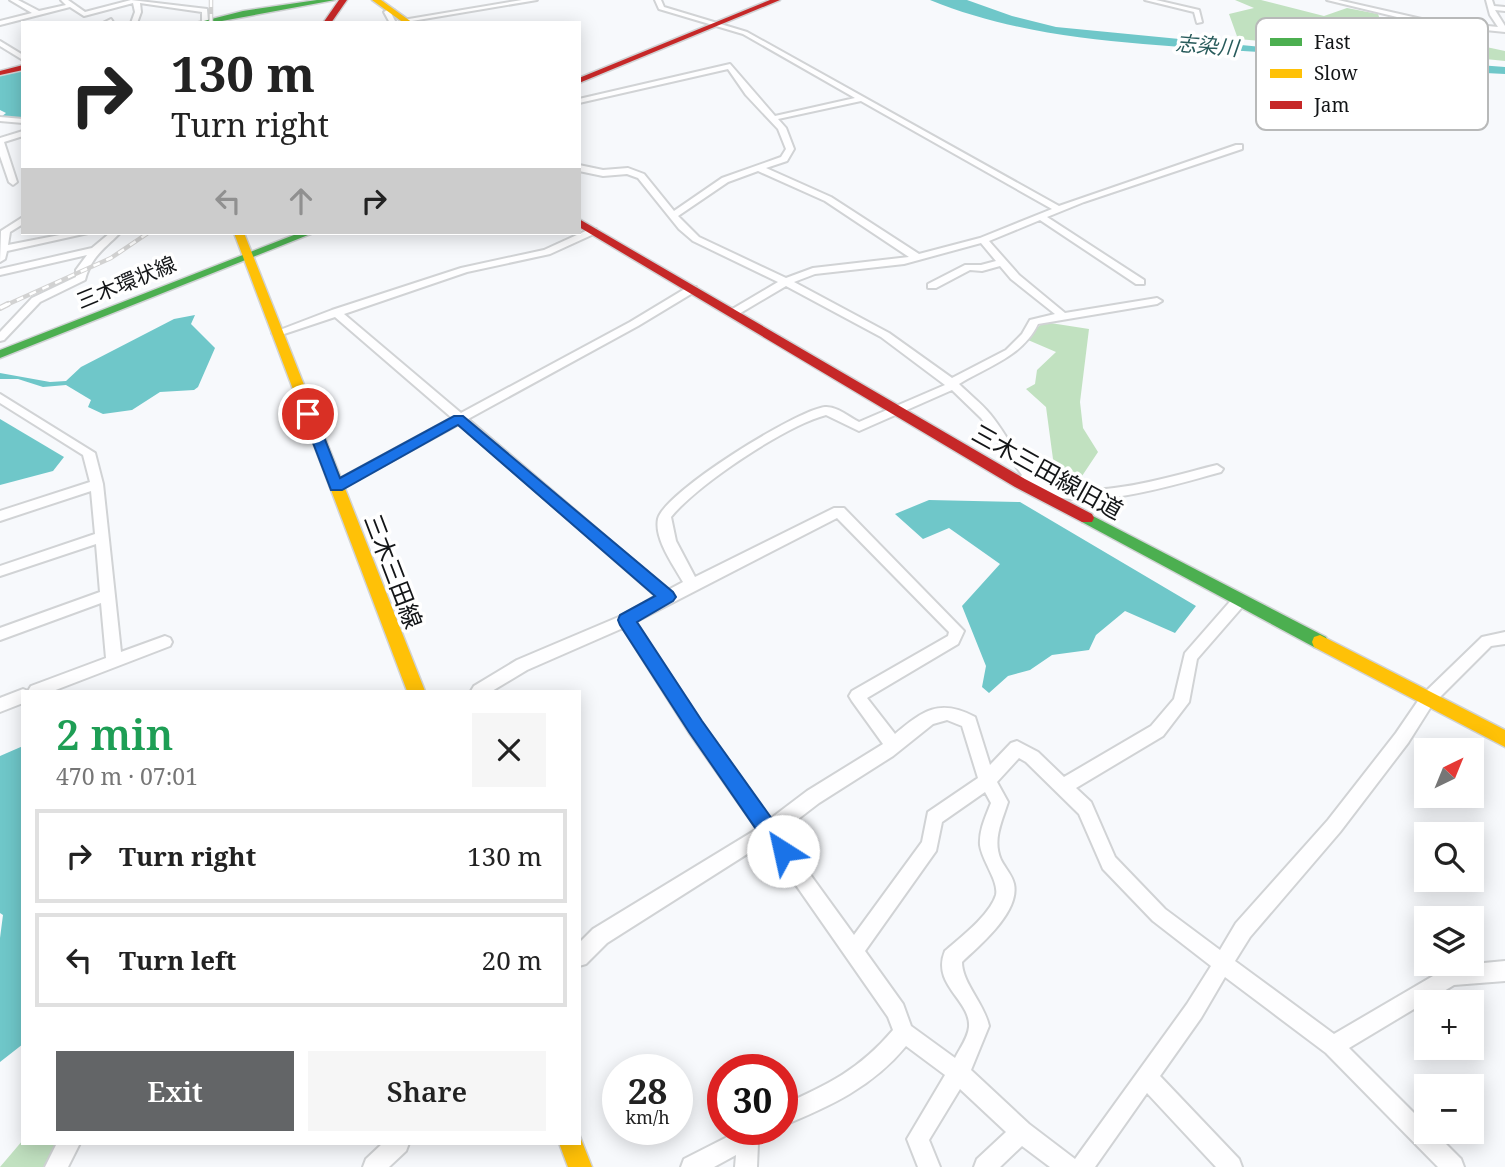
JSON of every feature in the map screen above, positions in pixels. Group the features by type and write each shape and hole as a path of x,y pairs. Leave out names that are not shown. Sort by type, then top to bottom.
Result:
{"main road":[{"path":"206,21 268,4 331,0"},
{"path":"328,21 343,0"},
{"path":"376,0 400,19"},
{"path":"581,80 776,0"},
{"path":"0,73 21,58"},
{"name":"三木三田線旧道","path":"586,227 897,411 1025,479 1239,601 1505,739"},
{"name":"三木三田線","path":"240,235 415,690"},
{"name":"三木環状線","path":"0,354 302,235"},
{"path":"572,1145 580,1167"}],"street":[{"path":"13,0 37,13"},
{"path":"400,19 534,0"},
{"path":"658,0 661,8 745,33 1059,209"},
{"path":"1148,0 1197,11 1199,22"},
{"path":"1330,0 1409,18"},
{"path":"135,21 140,1"},
{"path":"0,23 70,2 84,14 140,1 205,10 202,21"},
{"path":"1490,4 1504,30"},
{"path":"1490,4 1505,9"},
{"path":"20,18 25,21"},
{"path":"0,43 21,58"},
{"path":"9,49 21,46"},
{"path":"581,100 730,66 749,93 774,118 782,128 790,149 784,159 725,180 673,215"},
{"path":"774,118 861,99"},
{"path":"0,119 21,121"},
{"path":"13,182 0,142 21,134"},
{"path":"733,313 786,282 813,271 876,266 918,258 983,240 1059,209 1239,147"},
{"path":"581,168 603,173 628,171 641,176 695,239 786,282 885,335 952,384 985,415 1025,479 1053,491 1082,494 1123,492 1217,469"},
{"path":"761,169 828,199 918,258"},
{"path":"1041,217 1140,282"},
{"path":"1,263 3,235 21,222"},
{"path":"1,263 78,235"},
{"path":"0,338 36,300 81,278 81,270 95,250 113,235"},
{"path":"277,333 464,270 547,252 574,235"},
{"path":"983,240 1015,277 1064,317"},
{"path":"1,263 95,250"},
{"path":"932,286 968,268 982,268 1002,261"},
{"path":"337,486 634,324 692,289"},
{"path":"692,585 663,528 665,515 675,503 732,461 814,413 828,411 859,427 897,411 1010,352 1027,337 1034,322 1108,307 1157,301"},
{"path":"336,312 667,597"},
{"path":"0,398 89,453 97,484 114,662"},
{"path":"0,516 97,484"},
{"path":"481,690 522,666 626,620 839,511 957,631 953,640 857,696 892,746"},
{"path":"0,571 102,537"},
{"path":"0,634 107,595"},
{"path":"1063,786 1157,731 1181,702 1190,657 1239,601"},
{"path":"626,620 695,727 896,1011 904,1033 957,1071 1021,1132 1068,1167"},
{"path":"1082,1167 1195,1011 1242,930 1334,826 1402,738 1427,700 1487,642 1505,638"},
{"path":"39,690 165,642"},
{"path":"0,705 21,697"},
{"path":"581,955 600,936 769,831 813,797 892,746 923,719 941,714 962,717 969,722 987,781 1000,802 986,842 995,868 1005,884 1003,898 992,920 952,958 951,974 974,1008 980,1027 974,1049 957,1071 918,1139 929,1167"},
{"path":"853,951 930,845 934,818 987,781 1017,748 1032,757 1085,808 1109,863 1159,915 1333,1045 1453,1167"},
{"path":"1333,1045 1452,976 1505,971"},
{"path":"798,1109 839,1091 883,1058 904,1033"},
{"path":"1148,1079 1231,1167"},
{"path":"985,1167 1021,1132"},
{"path":"56,1167 68,1145"},
{"path":"374,1167 396,1145"},
{"path":"692,1167 735,1145"},
{"path":"746,1167 753,1145"}],"green space":[{"path":"1235,0 1261,0 1324,16 1347,8 1378,14 1380,18 1256,18 1256,40 1238,39 1229,14 1254,8"},
{"path":"1488,47 1505,51 1505,61 1488,59"},
{"path":"1044,322 1089,329 1080,402 1083,428 1098,452 1072,491 1057,488 1035,477 1053,459 1046,407 1026,389 1035,384 1037,370 1056,352 1028,340 1031,333"},
{"path":"21,1142 21,1145 61,1145 50,1167 0,1167"}],"water":[{"name":"志染川","path":"930,0 967,0 1012,16 1056,27 1256,46 1256,53 1098,40 1013,26"},
{"path":"1488,66 1505,67 1505,74 1488,73"},
{"path":"21,71 21,119 1,117 6,113 0,110 0,76"},
{"path":"195,315 191,324 215,348 198,387 194,390 160,392 132,410 103,414 88,407 91,400 66,385 43,387 18,379 0,379 0,373 50,382 66,381 81,367 174,319"},
{"path":"0,419 64,457 53,471 0,485"},
{"path":"929,500 1020,502 1196,606 1175,633 1125,611 1096,635 1089,650 1052,655 1030,670 1008,676 989,693 982,687 986,666 962,606 1000,564 949,528 923,539 895,514"},
{"path":"21,747 21,1046 0,1062 0,938 3,915 0,913 0,756"}],"railway":[{"path":"211,0 211,21"},
{"path":"4,306 111,258 145,235"},
{"path":"4,306 8,304"},
{"path":"0,308 4,306"}],"traffic: fast":[{"path":"209,21 331,0"},
{"path":"0,354 303,235"},
{"path":"1087,518 1320,642"}],"traffic: slow":[{"path":"376,0 406,21"},
{"path":"240,235 416,690"},
{"path":"1320,642 1505,739"},
{"path":"572,1145 580,1167"}],"traffic: jam":[{"path":"328,21 343,0"},
{"path":"581,80 776,0"},
{"path":"0,73 21,68"},
{"path":"581,223 1020,483 1087,518"}],"route":[{"path":"308,414 337,486 459,419 667,597 626,620 695,727 783,851"}]}
